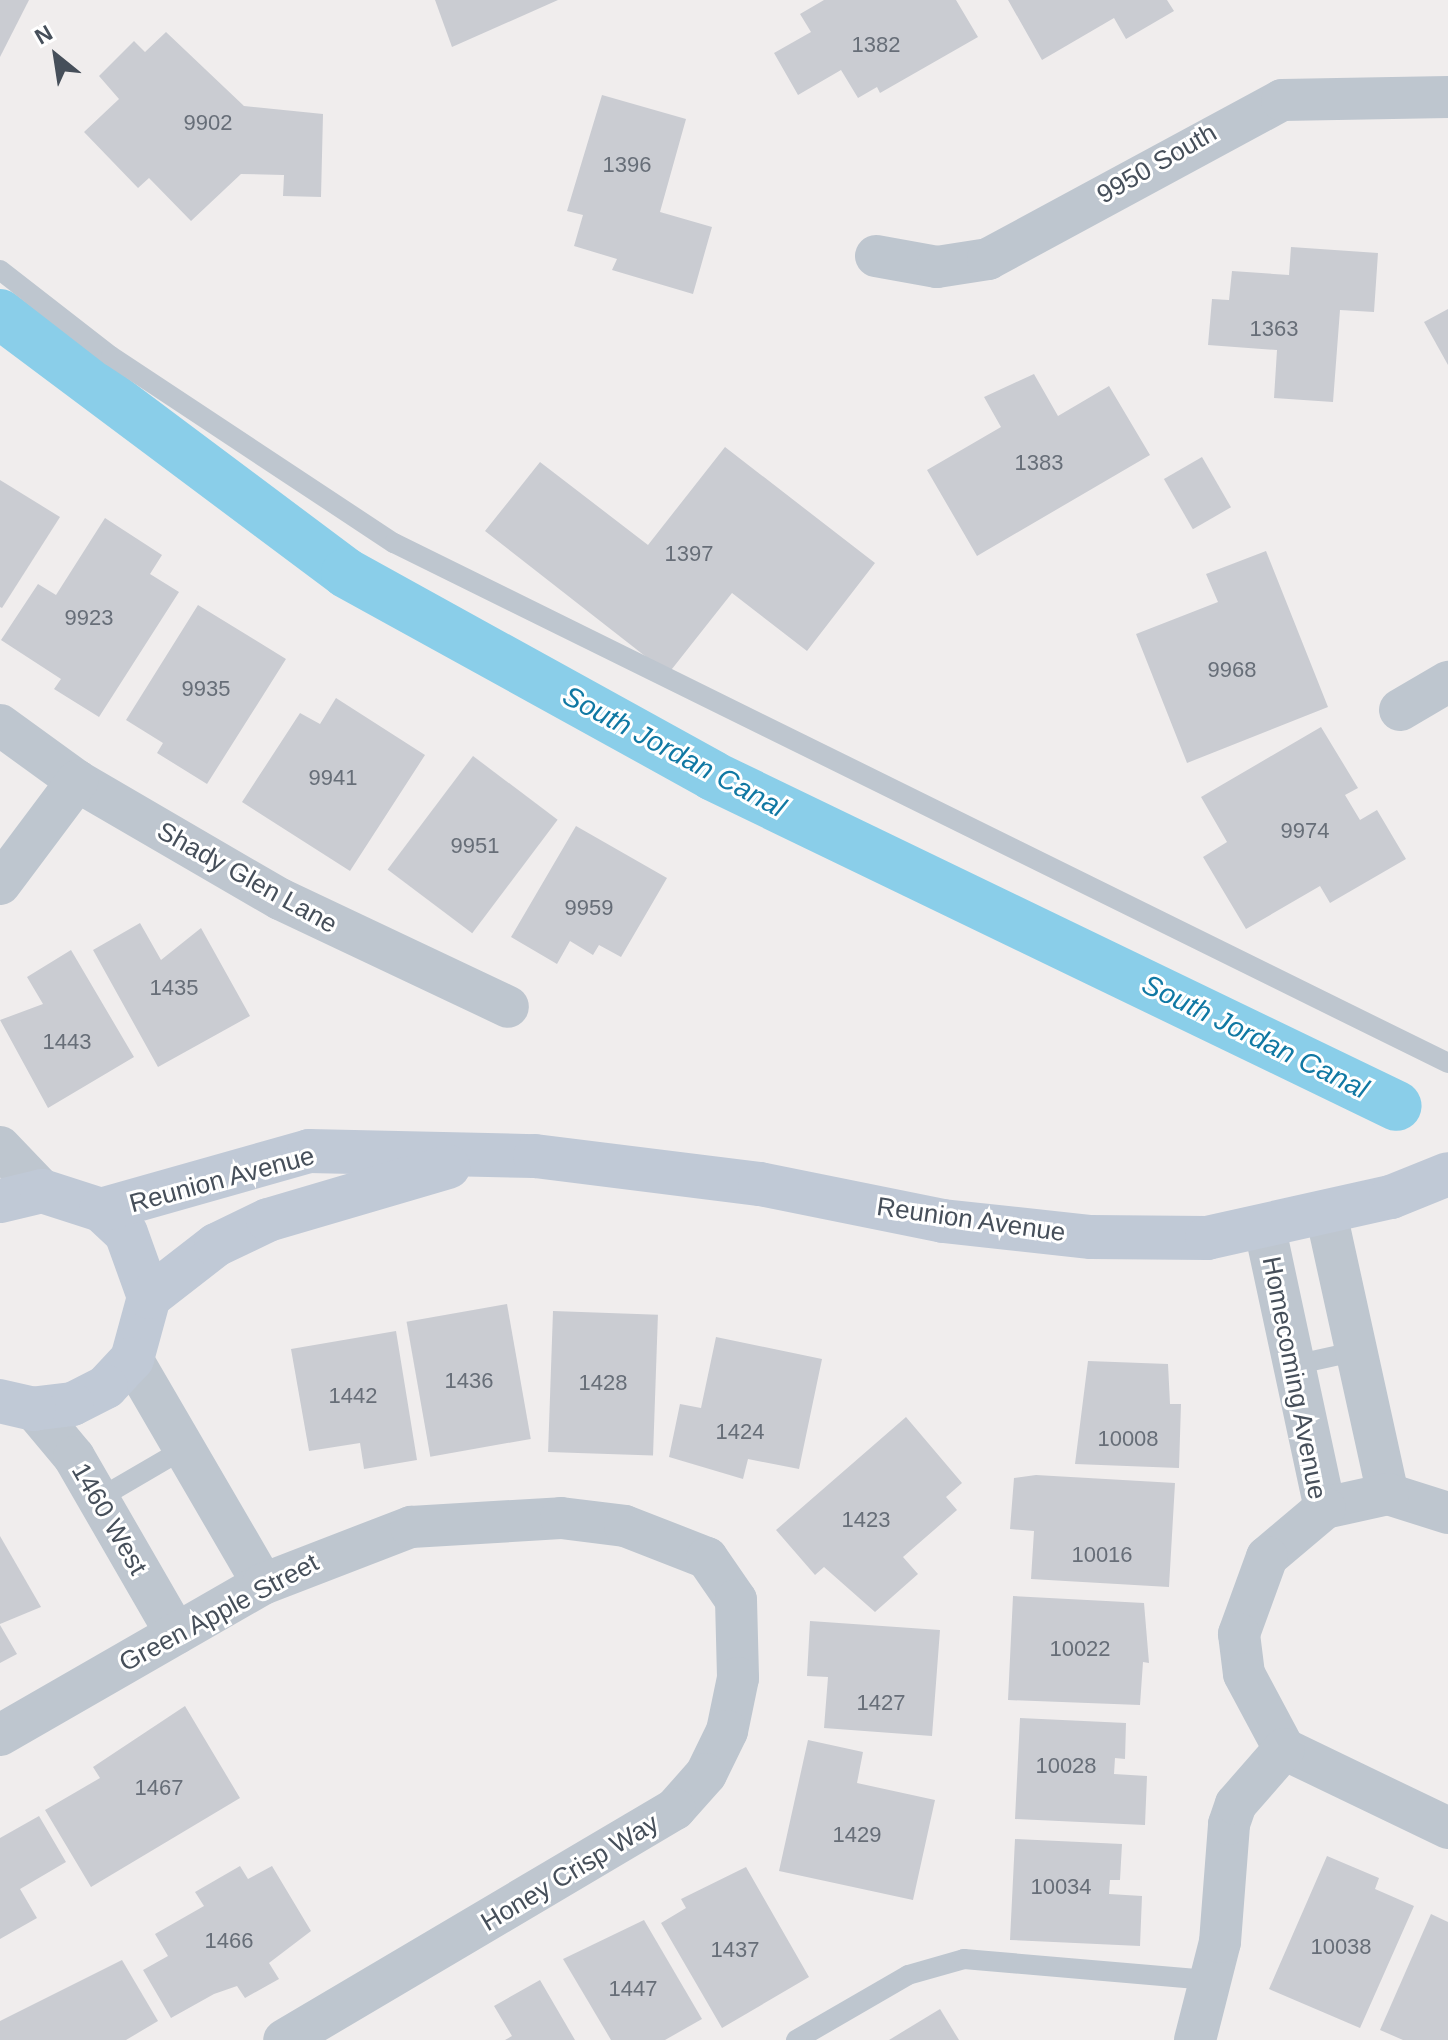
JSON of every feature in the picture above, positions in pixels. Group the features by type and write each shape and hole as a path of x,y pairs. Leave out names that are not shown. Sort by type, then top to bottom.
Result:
{"street":[{"name":"9950 South","path":"876,256 937,267 988,259 1282,100 1448,97"},
{"path":"1400,710 1448,682"},
{"name":"Shady Glen Lane","path":"0,725 77,781 280,899 508,1007"},
{"path":"0,884 77,781"},
{"path":"0,1147 42,1191 101,1210 126,1233 149,1297 132,1359 106,1387 72,1404 17,1405"},
{"name":"Reunion Avenue","path":"101,1210 309,1151 488,1155 760,1184 943,1221 1091,1237 1207,1238 1265,1229 1326,1213 1448,1174"},
{"name":"Reunion Avenue","path":"149,1297 216,1245 268,1220 488,1155"},
{"path":"0,1201 42,1191"},
{"path":"1326,1213 1388,1494"},
{"name":"Homecoming Avenue","path":"1265,1229 1325,1508 1267,1557 1239,1634 1244,1674 1284,1749"},
{"path":"132,1359 180,1451 263,1584"},
{"name":"1460 West","path":"17,1405 98,1499 176,1634"},
{"path":"1325,1508 1388,1494 1448,1513"},
{"name":"Green Apple Street","path":"0,1735 263,1584 411,1527 488,1518 625,1526 689,1545 723,1575"},
{"name":"Honey Crisp Way","path":"284,2040 675,1809 706,1774 727,1731 738,1678 742,1627 723,1575"},
{"path":"1195,2040 1211,1980 1229,1824 1236,1804 1284,1749 1448,1828"}],"lane":[{"path":"0,270 111,356 394,543 1448,1063"},
{"path":"1294,1365 1357,1351"},
{"path":"98,1499 180,1451"},
{"path":"796,2040 908,1975 964,1959 1211,1980"}],"building":[{"path":"0,0 29,0 0,57"},
{"path":"435,0 558,0 452,47"},
{"path":"824,0 956,0 978,37 880,93 877,87 858,98 841,70 798,95 774,53 811,32 800,14"},
{"path":"1008,0 1167,0 1174,11 1126,39 1114,18 1042,60"},
{"path":"166,32 244,106 323,114 321,197 283,196 284,175 241,174 191,221 149,178 138,188 84,132 119,99 99,76 134,41 145,52"},
{"path":"602,95 686,119 660,212 712,227 693,294 612,270 617,259 574,246 583,215 567,211"},
{"path":"1291,247 1378,253 1374,312 1340,310 1333,402 1274,398 1277,350 1208,345 1212,299 1229,300 1232,271 1289,275"},
{"path":"1448,309 1448,365 1424,322"},
{"path":"1034,374 1058,416 1109,386 1150,455 977,556 927,470 1001,427 984,397"},
{"path":"725,447 875,563 807,651 732,593 668,674 485,531 540,462 648,545"},
{"path":"1202,457 1231,507 1193,529 1164,479"},
{"path":"0,480 60,517 2,608 0,607"},
{"path":"105,518 162,555 150,574 179,592 99,717 54,689 61,679 1,640 38,584 56,595"},
{"path":"1266,551 1328,707 1187,763 1136,634 1218,602 1206,574"},
{"path":"198,605 286,659 207,784 157,753 163,743 126,720"},
{"path":"336,698 425,755 350,871 242,802 300,713 320,724"},
{"path":"1321,727 1358,788 1345,795 1360,820 1377,810 1406,859 1330,903 1320,886 1246,929 1203,857 1227,842 1201,797"},
{"path":"473,756 558,820 472,933 388,869"},
{"path":"576,826 667,878 621,957 599,945 593,955 570,941 557,964 511,937"},
{"path":"140,923 161,960 201,928 250,1016 158,1067 93,950"},
{"path":"71,950 134,1057 48,1108 0,1020 43,1004 27,977"},
{"path":"507,1304 531,1439 430,1457 407,1322"},
{"path":"553,1311 658,1315 653,1456 548,1452"},
{"path":"396,1331 417,1460 364,1469 360,1443 309,1451 291,1349"},
{"path":"716,1337 822,1359 799,1469 748,1459 743,1479 669,1457 680,1404 701,1408"},
{"path":"1088,1361 1168,1364 1170,1404 1181,1404 1179,1468 1075,1464"},
{"path":"906,1417 962,1483 946,1497 957,1510 903,1557 918,1574 875,1612 824,1567 815,1575 776,1530"},
{"path":"1036,1475 1175,1483 1169,1587 1031,1579 1034,1531 1010,1529 1014,1478"},
{"path":"0,1536 41,1607 0,1624"},
{"path":"1013,1596 1144,1603 1149,1663 1143,1662 1140,1705 1008,1700"},
{"path":"810,1621 940,1630 932,1736 824,1728 828,1677 807,1676"},
{"path":"0,1625 17,1654 0,1663"},
{"path":"185,1706 240,1798 91,1887 45,1810 100,1778 93,1767"},
{"path":"1020,1718 1126,1723 1125,1759 1115,1758 1114,1774 1147,1776 1145,1825 1015,1819"},
{"path":"808,1740 863,1752 857,1783 935,1800 913,1900 779,1871"},
{"path":"39,1816 66,1862 20,1889 37,1918 0,1939 0,1838"},
{"path":"1015,1839 1122,1844 1120,1880 1110,1880 1109,1894 1142,1896 1140,1946 1010,1940"},
{"path":"1327,1856 1379,1878 1375,1889 1414,1906 1360,2028 1269,1989"},
{"path":"240,1866 248,1879 272,1866 311,1931 269,1963 279,1979 245,1998 237,1986 214,1994 171,2018 143,1970 168,1956 155,1934 204,1906 195,1892"},
{"path":"746,1867 809,1977 722,2028 661,1923 686,1908 681,1899"},
{"path":"1431,1914 1448,1922 1448,2040 1403,2040 1380,2030"},
{"path":"644,1920 702,2019 665,2040 611,2040 563,1959"},
{"path":"122,1960 158,2021 126,2040 0,2040 0,2021"},
{"path":"540,1980 575,2040 505,2040 512,2036 494,2006"},
{"path":"940,2009 959,2040 889,2040"}],"waterway":[{"name":"South Jordan Canal","path":"0,314 346,573 713,776 1397,1106"}]}
